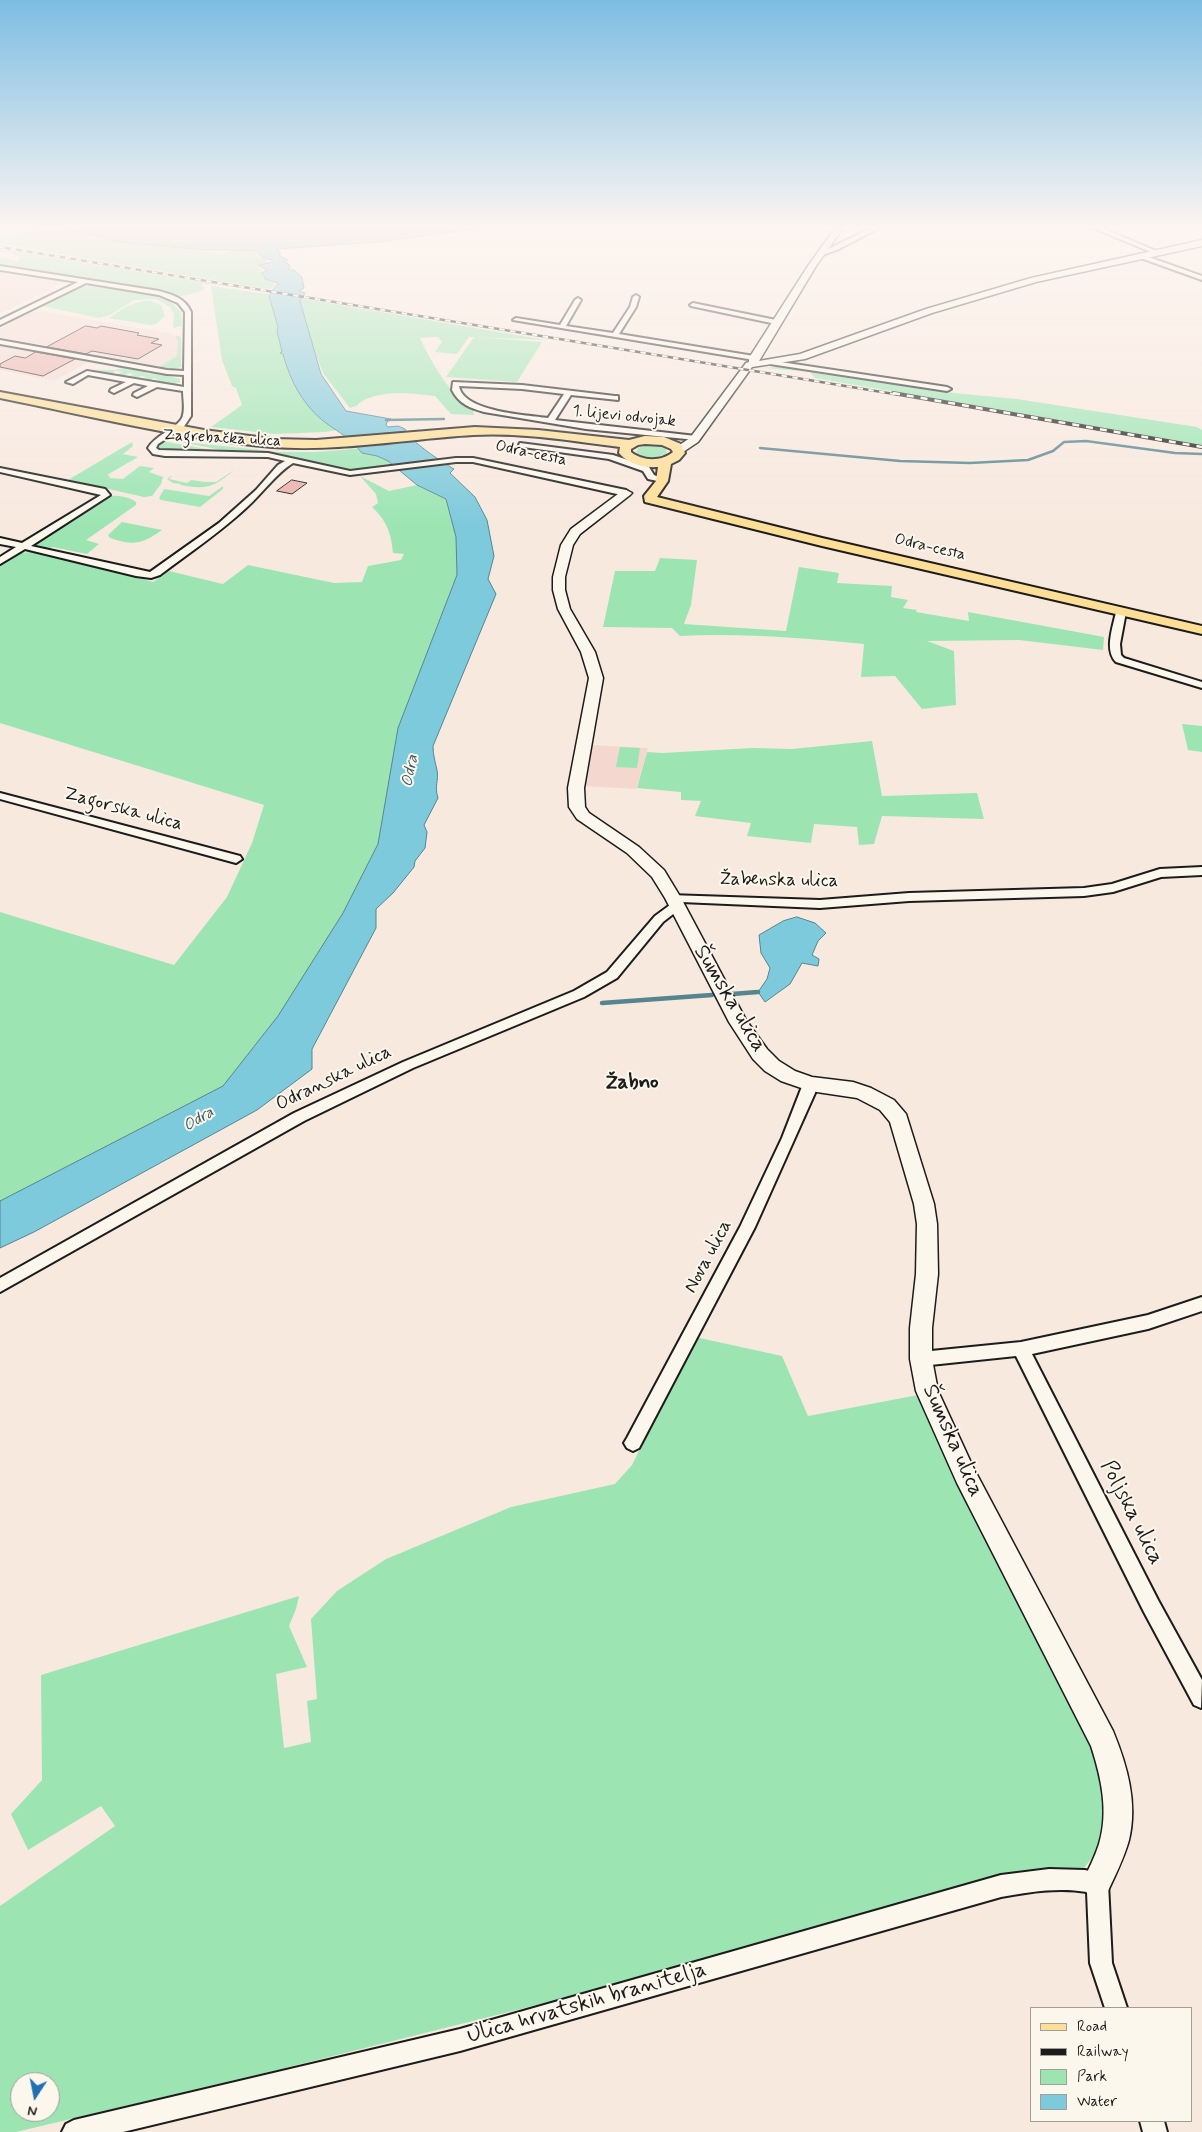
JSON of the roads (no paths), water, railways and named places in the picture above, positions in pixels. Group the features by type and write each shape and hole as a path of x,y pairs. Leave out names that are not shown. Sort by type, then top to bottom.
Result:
{"main road":[{"path":"664,471 629,457 627,449 646,440 674,446 695,439 748,366 754,361 773,327"},
{"path":"754,361 770,362 808,355 884,327"},
{"name":"Zagrebačka ulica","path":"0,395 259,448 298,450 429,436 482,436 533,439 611,449 627,449"},
{"name":"Zagrebačka ulica","path":"0,402 169,430"},
{"path":"650,499 664,471 676,457 674,446"},
{"path":"626,494 582,526 567,545 562,562 559,590 564,609 588,652 596,678 576,788 577,808 583,816 643,859 658,874 675,901"},
{"name":"Odra-cesta","path":"650,499 1202,630"},
{"name":"Šumska ulica","path":"675,901 738,1022 760,1054 772,1066 788,1076 810,1084 864,1092 887,1105 899,1119 924,1204 927,1224 927,1274 921,1328 921,1359 927,1391 965,1475 1103,1741 1114,1774 1118,1804 1116,1834 1097,1883"}],"street":[{"name":"Zagrebačka ulica","path":"188,327 186,419 169,430 153,445 152,448 156,452 175,455 256,454 350,473 456,460"},
{"path":"565,327 754,361"},
{"path":"615,336 620,327"},
{"path":"0,342 168,372 188,373"},
{"path":"770,362 947,389"},
{"path":"70,382 87,373 182,389"},
{"path":"97,384 109,377"},
{"path":"114,391 133,381"},
{"name":"1. lijevi odvojak","path":"615,398 522,387 456,384 455,386 464,402 472,406 606,430 695,439"},
{"path":"137,395 155,385"},
{"name":"1. lijevi odvojak","path":"550,421 569,392"},
{"path":"524,445 610,457 646,469 651,477 664,471"},
{"path":"0,541 151,575 157,573 222,526 259,492 282,467 292,460"},
{"name":"Odra-cesta","path":"456,460 492,463 650,499"},
{"path":"0,470 102,491 106,494 100,500 0,561"},
{"path":"1121,612 1115,644 1116,656 1120,660 1202,685"},
{"name":"Zagorska ulica","path":"0,796 236,859"},
{"name":"Žabenska ulica","path":"675,901 820,904 909,897 1084,892 1113,888 1160,873 1202,871"},
{"name":"Odranska ulica","path":"0,1286 299,1117 408,1065 579,994 612,975 675,901"},
{"name":"Nova ulica","path":"633,1443 760,1204 783,1155 810,1084"},
{"path":"921,1359 1021,1349 1148,1322 1202,1304"},
{"name":"Poljska ulica","path":"1021,1349 1151,1606 1201,1698"},
{"name":"Ulica hrvatskih branitelja","path":"74,2132 460,2040 1001,1886 1042,1880 1079,1878 1097,1883"},
{"name":"Šumska ulica","path":"1097,1883 1102,1963 1116,2007"}],"water":[{"name":"Odra","path":"278,327 308,327 321,374 346,411 391,419 387,422 386,425 388,427 398,426 405,429 407,434 419,445 454,469 450,473 475,497 487,520 494,556 488,579 496,594 433,746 438,798 424,825 427,832 425,848 415,861 414,867 393,893 376,909 376,928 312,1049 312,1069 257,1110 34,1232 0,1248 0,1201 223,1086 278,1016 343,913 378,844 398,728 457,575 456,537 446,499 417,485 388,461 377,456 362,453 349,439 318,416 304,401 289,373 283,354 280,353 282,352"},
{"path":"797,917 815,923 826,933 818,941 812,955 819,959 818,966 802,963 790,984 765,1002 758,992 767,979 770,968 761,953 759,935 783,921"}],"waterway":[{"path":"386,420 444,419"},
{"path":"760,448 900,461 970,463 1028,460 1053,451 1064,442 1086,441 1175,453 1202,454"},
{"path":"732,994 758,992"},
{"path":"602,1003 712,995"}],"railway":[{"path":"489,327 900,395"},
{"path":"893,393 1202,447"}],"district":[{"name":"Žabno","path":"632,1084"}]}
